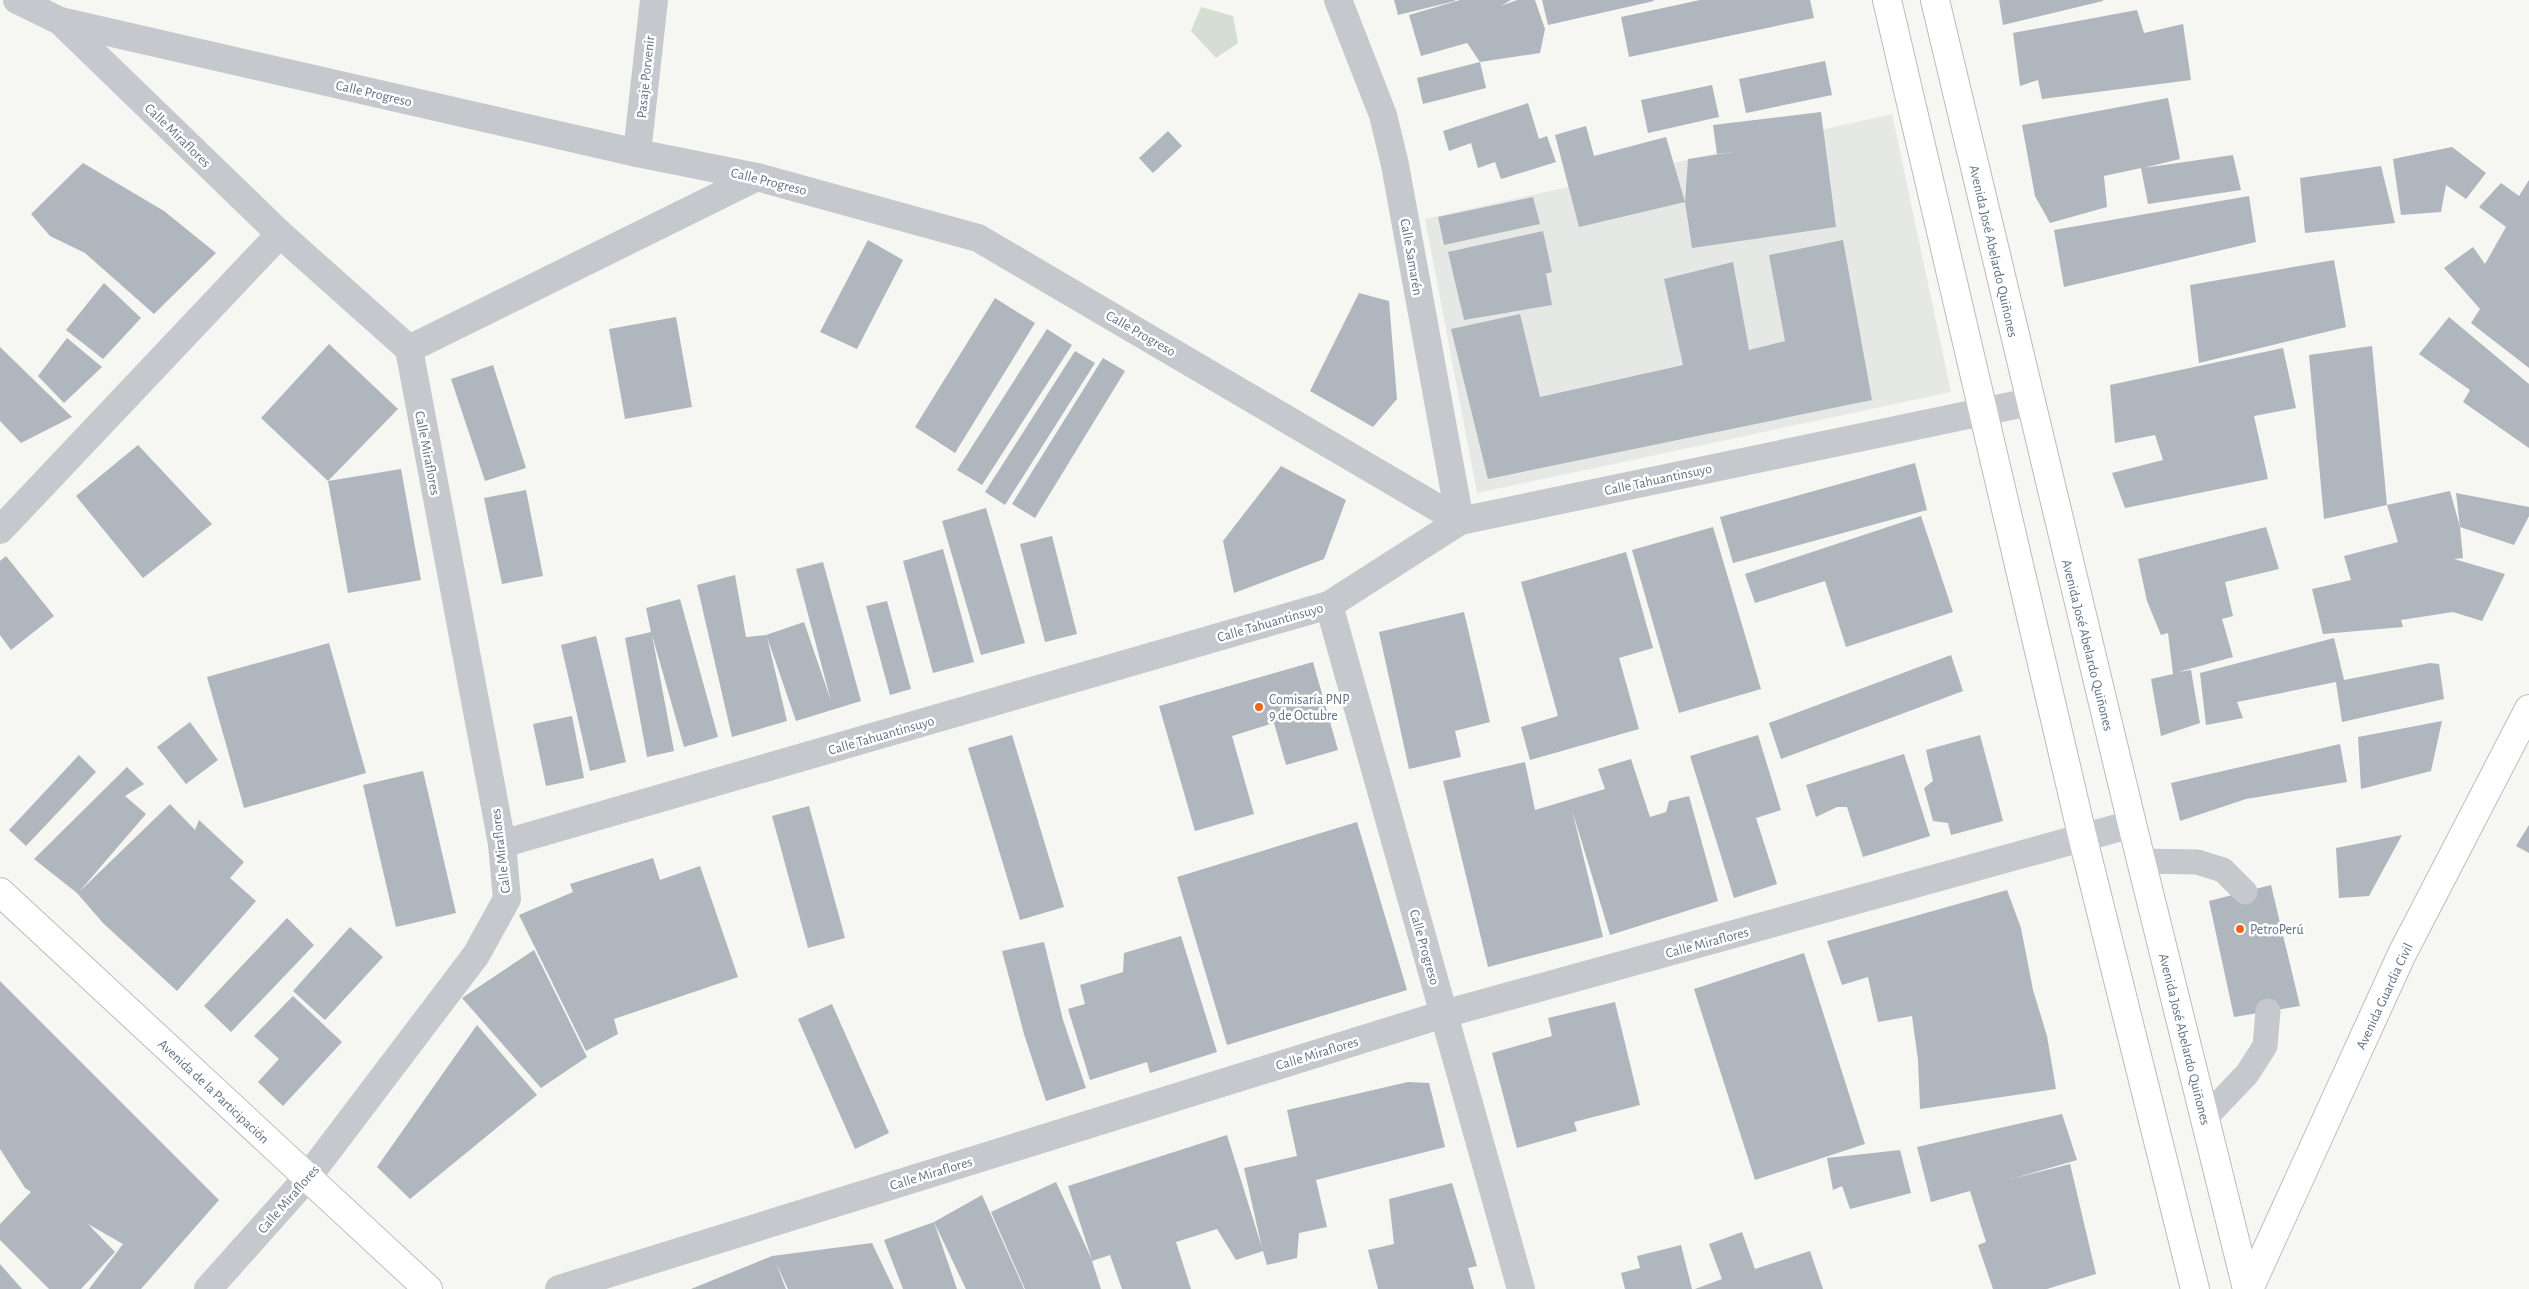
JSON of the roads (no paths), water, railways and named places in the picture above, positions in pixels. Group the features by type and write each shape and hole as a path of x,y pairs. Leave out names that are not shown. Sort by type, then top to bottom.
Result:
{"main road":[{"path":"1887,0 2083,839 2195,1289"},
{"name":"Avenida José Abelardo Quiñones","path":"1935,0 2132,824 2248,1289"},
{"name":"Avenida Guardia Civil","path":"2248,1289 2402,954 2529,709"},
{"name":"Avenida de la Participación","path":"0,892 428,1289"}],"street":[{"name":"Calle Progreso","path":"17,0 60,21 637,153 757,177 978,238 1460,521"},
{"name":"Pasaje Porvenir","path":"637,153 654,0"},
{"name":"Calle Samarén","path":"1338,0 1383,116 1395,165 1460,521"},
{"name":"Calle Miraflores","path":"60,21 280,234 409,349 502,844 507,899 476,955 308,1178 208,1289"},
{"path":"409,349 757,177"},
{"path":"0,530 280,234"},
{"name":"Calle Tahuantinsuyo","path":"502,844 1329,605 1460,521 2030,402"},
{"name":"Calle Progreso","path":"1329,605 1521,1289"},
{"name":"Calle Miraflores","path":"559,1289 1444,1014 2132,824"}],"lane":[{"path":"2141,861 2197,862 2223,870 2245,892"},
{"path":"2205,1118 2247,1074 2265,1046 2268,1011"}],"place":[{"name":"Comisaría PNP 9 de Octubre","path":"1259,707"},
{"name":"PetroPerú","path":"2240,929"}]}
